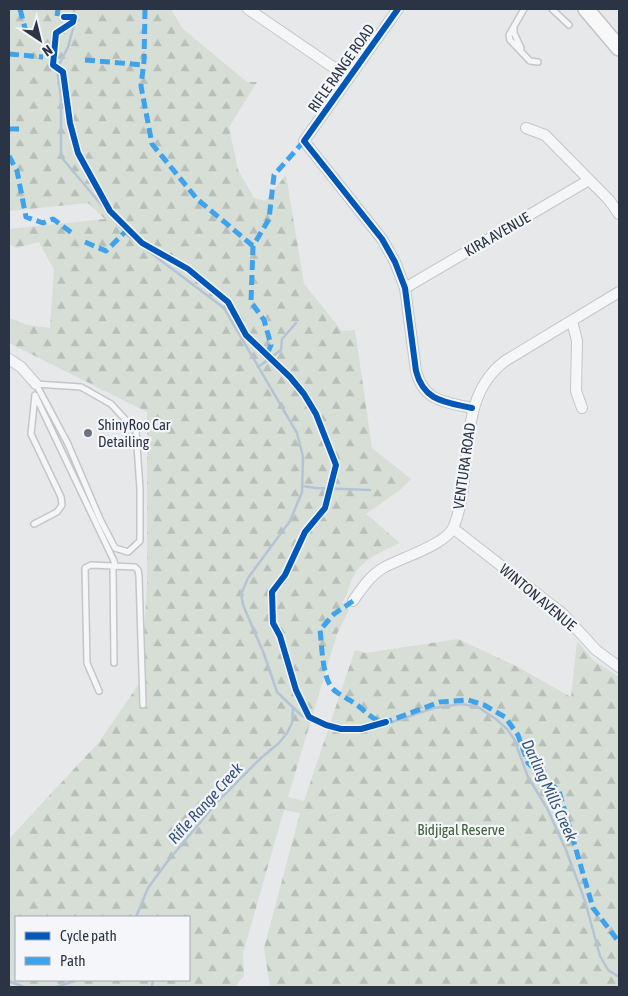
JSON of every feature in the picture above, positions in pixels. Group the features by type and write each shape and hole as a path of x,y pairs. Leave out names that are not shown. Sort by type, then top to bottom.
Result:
{"main road":[{"path":"586,9 619,48"}],"street":[{"name":"RIFLE RANGE ROAD","path":"398,9 304,142 382,238 395,262 404,288"},
{"path":"251,10 349,78"},
{"path":"526,128 545,135 609,200 619,214"},
{"name":"KIRA AVENUE","path":"404,288 589,180"},
{"path":"404,288 416,372 420,384 434,398 472,408"},
{"name":"VENTURA ROAD","path":"353,601 367,581 378,571 429,547 454,529 463,493 472,408 484,380 498,366 619,292"},
{"path":"572,321 576,341 576,391 582,408"},
{"path":"9,359 21,366 35,389"},
{"name":"WINTON AVENUE","path":"454,529 563,614 603,656 619,667"}],"lane":[{"path":"524,9 514,26 514,33 523,53 530,61 538,62"},
{"path":"552,9 569,25"},
{"path":"81,387 112,404 136,431 140,489 140,541 128,552 115,548 100,519 68,444 35,389 81,387"},
{"path":"34,524 57,512 62,505 62,497 31,434 35,389"},
{"path":"35,389 114,561 114,663"},
{"path":"99,691 87,663 84,568 91,565 135,567 139,574 143,705"}],"green space":[{"name":"Bidjigal Reserve","path":"9,9 171,9 182,28 247,82 257,82 229,127 238,170 254,198 265,201 286,175 304,284 342,331 355,330 372,448 411,479 400,490 366,514 400,543 367,560 351,580 342,602 349,610 337,634 288,797 304,801 355,650 366,653 458,639 514,665 571,697 577,641 594,661 619,677 619,987 270,987 264,948 300,813 284,810 243,953 244,976 235,987 9,987 9,839 99,742 141,681 147,585 147,412 9,343 9,318 28,325 50,328 54,270 39,242 16,248 9,244 9,229 105,219 88,203 9,211"}],"waterway":[{"name":"Darling Mills Creek","path":"74,9 75,21 68,47 57,69 61,98 61,157 127,235 224,308 297,433 303,457 302,492 290,521 248,578 241,594 243,605 264,654 277,692 301,715 316,724 338,730 362,732 434,708 461,704 478,707 497,720 514,739 528,777 548,810 566,850 585,901 600,956 608,970 619,977"},
{"path":"258,367 281,350 282,339 296,323"},
{"path":"302,486 370,490"},
{"name":"Rifle Range Creek","path":"136,916 148,888 167,862 218,801 261,758 279,743 287,733 292,723 293,709"},
{"name":"Rifle Range Creek","path":"9,981 24,987"},
{"name":"Rifle Range Creek","path":"57,987 74,981"},
{"path":"152,987 153,981"}],"marked path":[{"path":"20,9 26,32"},
{"path":"57,16 58,9"},
{"path":"145,9 144,61 141,86 152,144 197,199 253,246"},
{"path":"9,54 43,57"},
{"path":"85,60 144,65"},
{"path":"9,129 20,129"},
{"path":"267,354 271,345 264,320 251,302 253,246 269,219 274,175 304,141"},
{"path":"9,156 17,171 26,217 43,223 53,219 72,233"},
{"path":"85,242 106,251 128,229"},
{"path":"353,601 334,614 320,630 325,671 330,685 334,690 370,716 386,722 440,702 468,700 484,705 505,717 518,735 528,763 559,791 593,908 619,942"}],"cycle path":[{"path":"398,9 304,141 382,239 395,262 405,288 416,371 424,389 437,399 472,408"},
{"path":"64,17 74,17 73,22 56,33 53,65 63,72 70,123 78,153 110,211 142,243 188,269 228,302 246,335 290,377 304,394 316,414 336,465 325,508 305,532 285,575 272,592 273,623 280,636 296,690 309,717 326,725 341,729 361,729 386,722"}],"place":[{"name":"ShinyRoo Car Detailing","path":"88,433"}]}
